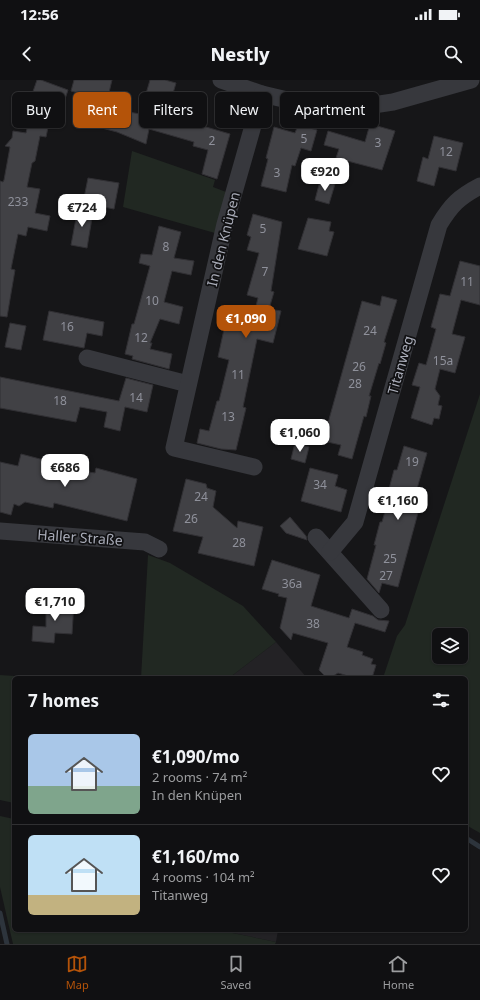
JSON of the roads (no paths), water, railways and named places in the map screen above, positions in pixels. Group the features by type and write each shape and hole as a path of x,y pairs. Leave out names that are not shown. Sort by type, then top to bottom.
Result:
{"street":[{"path":"221,80 256,92"},
{"path":"272,96 317,107 360,107 393,102 471,80"},
{"path":"479,80 480,85"},
{"name":"In den Knüpen","path":"252,128 225,224 174,448 254,467"},
{"name":"Titanweg","path":"330,552 355,522 439,225 449,208 465,193 480,186"},
{"path":"87,358 188,384"},
{"name":"Haller Straße","path":"0,531 145,542 159,549"},
{"path":"316,537 381,610"}],"waterway":[{"path":"468,839 480,847"},
{"path":"0,913 7,944"}]}
